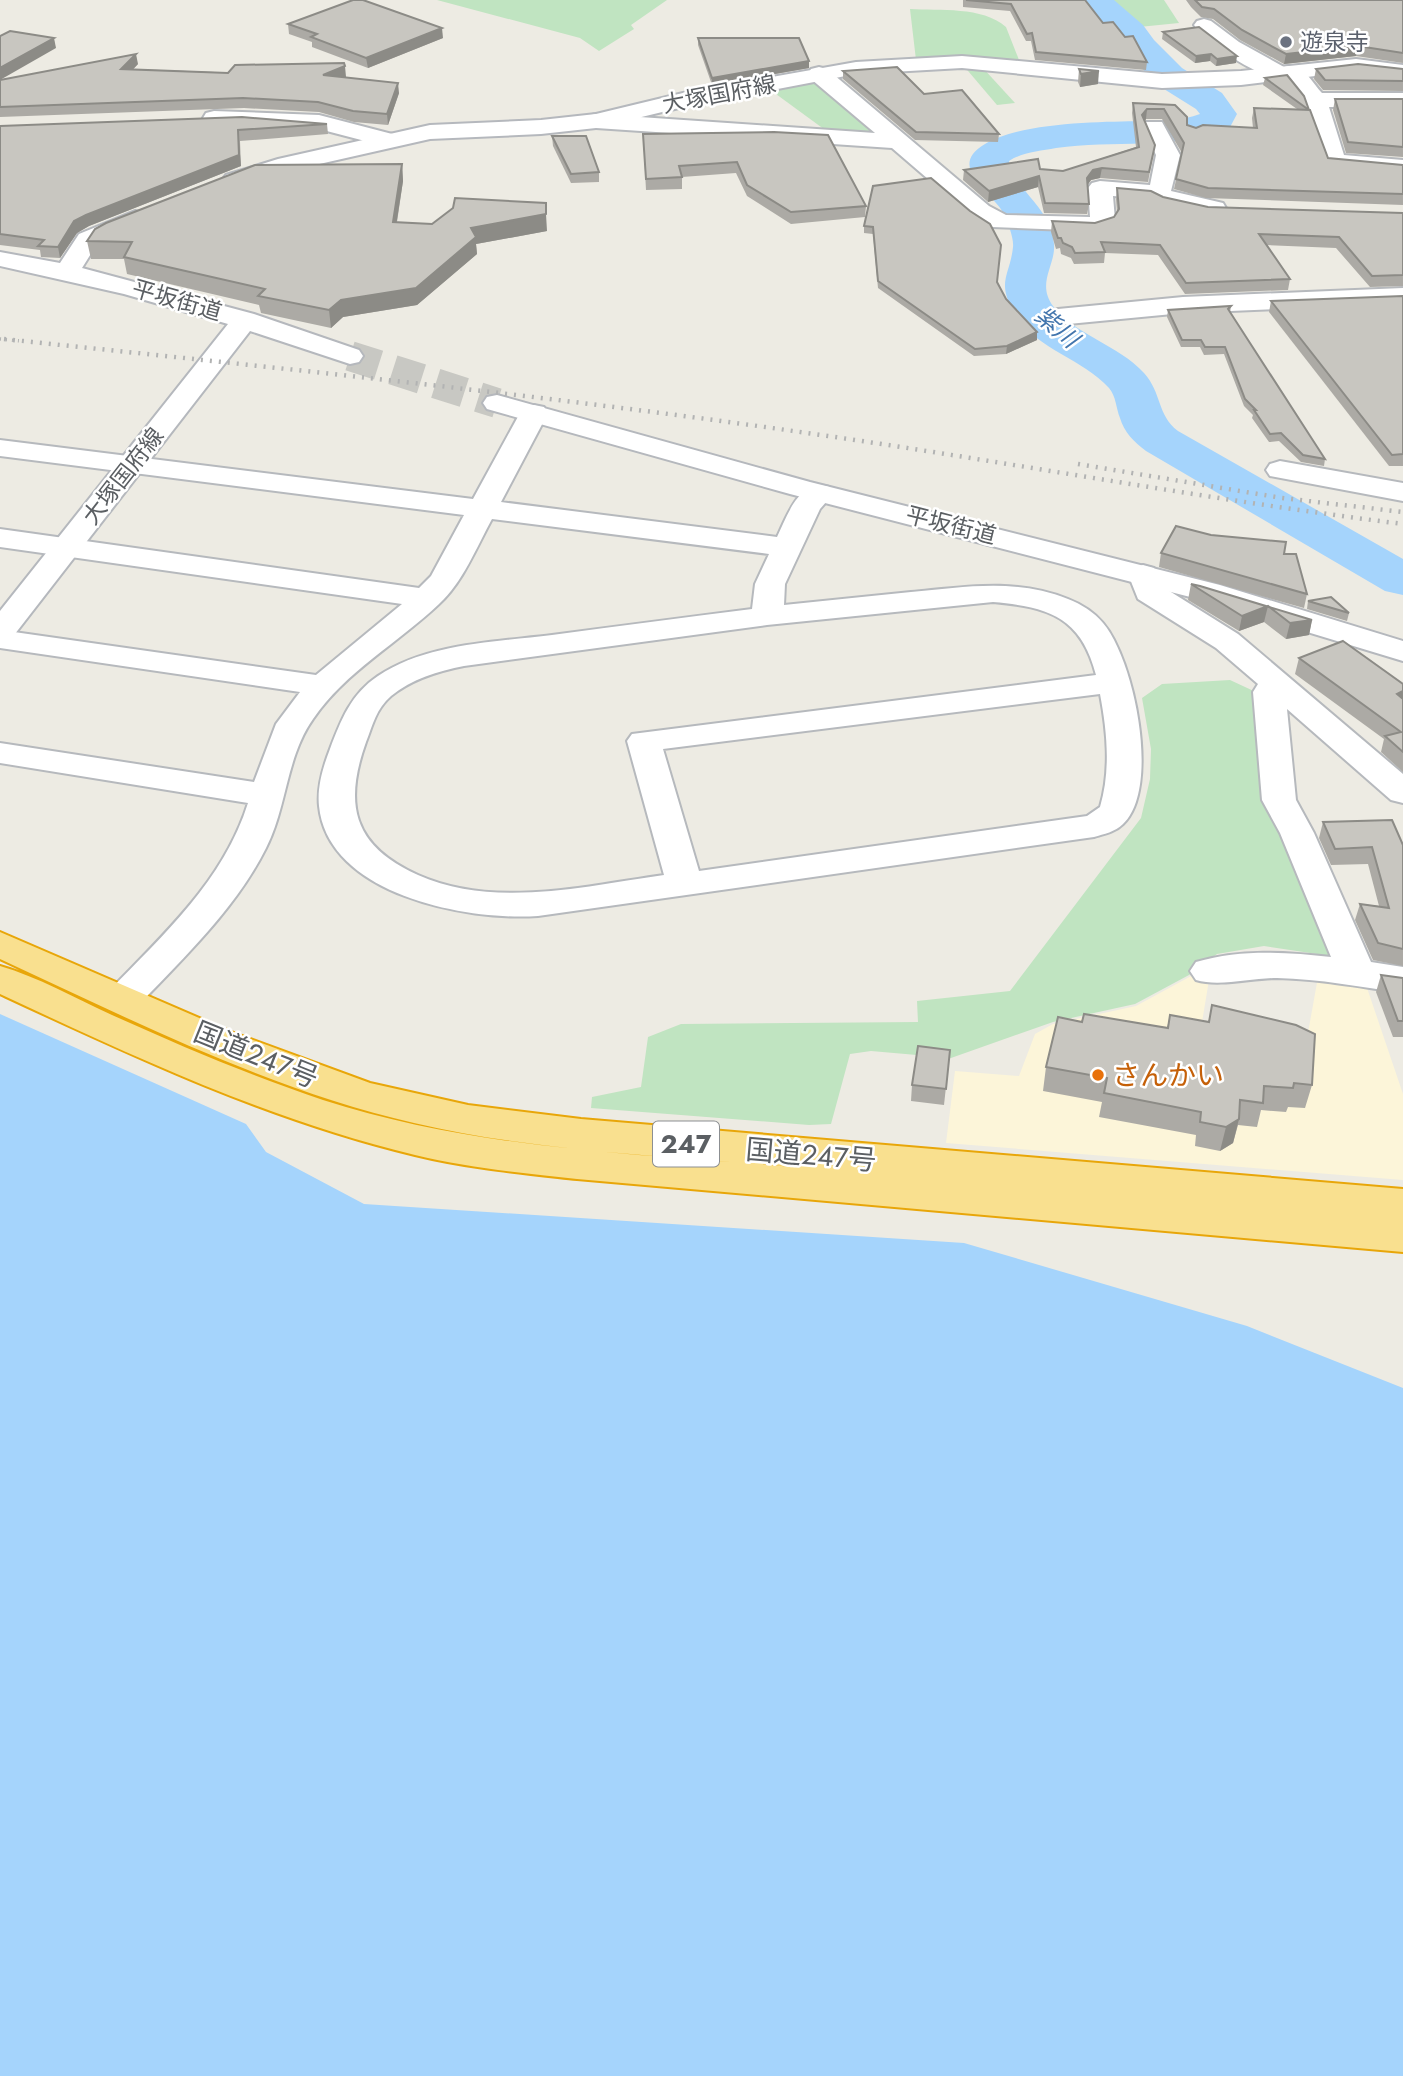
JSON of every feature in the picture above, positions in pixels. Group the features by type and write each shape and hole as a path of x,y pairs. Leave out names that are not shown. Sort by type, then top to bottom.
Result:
{"highway":[{"name":"国道247号","path":"0,944 122,1000 296,1072 359,1094 429,1112 504,1125 804,1154 1403,1205"},
{"name":"国道247号","path":"0,979 275,1099 415,1141 577,1164 1403,1236"}],"street":[{"path":"1204,25 1231,47 1285,72 1316,100 1334,161 1403,167"},
{"name":"大塚国府線","path":"211,189 278,166 388,140 453,129 541,127 596,121 683,100 856,68 962,62 1177,80 1241,78 1356,65 1403,71"},
{"path":"819,74 980,211 1002,222 1094,224 1102,220 1100,188 1155,192 1170,200 1206,208 1234,209"},
{"path":"1316,100 1403,100"},
{"path":"191,119 318,121 388,140"},
{"path":"596,121 835,139 900,141"},
{"path":"1155,192 1161,188 1168,165 1168,155 1157,132"},
{"path":"68,271 88,239 120,223 156,212"},
{"name":"平坂街道","path":"0,259 68,271 245,320 350,356"},
{"path":"1058,317 1194,304 1403,296"},
{"name":"大塚国府線","path":"0,632 245,320"},
{"name":"平坂街道","path":"497,403 819,493 1143,574 1284,613 1403,651"},
{"path":"122,1000 222,893 250,846 281,753 300,712 323,686 428,598 444,580 534,413"},
{"path":"0,448 789,547"},
{"path":"1280,470 1403,492"},
{"path":"767,616 770,584 807,505 819,493"},
{"path":"0,538 428,598"},
{"path":"1143,574 1149,592 1227,641 1403,792"},
{"path":"993,593 1027,596 1055,605 1091,628 1102,643 1113,683 1126,762 1118,806 1106,821 1080,828 685,885 534,904 506,905 459,898 416,887 378,868 354,844 342,826 337,812 343,758 361,712 373,696 386,684 423,666 464,656 767,616 993,593"},
{"path":"0,639 323,686"},
{"path":"1276,682 1269,692 1279,800 1297,833 1357,974"},
{"path":"685,885 644,741 1113,683"},
{"path":"0,753 269,795"},
{"path":"1209,971 1232,965 1403,980"}],"shaded area":[{"path":"1209,963 1209,980 1193,1077 1306,1044 1318,977 1365,982 1403,1094 1403,1180 946,1143 955,1071 1019,1076 1035,1034 1053,1024 1136,1006 1193,975"}],"green space":[{"path":"437,0 667,0 631,25 634,29 599,51 580,38"},
{"path":"1106,0 1164,0 1179,23 1139,27"},
{"path":"910,9 960,11 996,20 1006,27 1021,65 916,60"},
{"path":"963,65 982,67 1015,103 997,105"},
{"path":"817,76 889,136 832,135 765,86"},
{"path":"1230,680 1258,693 1337,957 1264,946 1217,954 1189,975 1135,1004 1053,1022 951,1058 871,1051 850,1054 831,1124 809,1125 591,1108 592,1097 641,1087 648,1037 681,1024 918,1022 917,1001 1010,991 1141,818 1150,779 1151,749 1142,698 1162,684"}],"water":[{"path":"0,1014 246,1124 266,1152 364,1204 964,1243 1247,1326 1403,1388 1403,2076 0,2076"}],"building":[{"path":"353,0 363,0 442,28 366,58 311,37 317,34 288,24"},
{"path":"966,0 1085,0 1103,23 1113,22 1125,37 1133,36 1147,62 1036,52 1032,33 1027,34 1011,4"},
{"path":"1195,0 1403,0 1403,53 1358,46 1286,54 1242,30 1214,9 1202,7"},
{"path":"1199,27 1237,56 1217,59 1211,54 1196,56 1163,32"},
{"path":"10,31 54,38 0,68 0,36"},
{"path":"698,38 799,38 809,61 712,78"},
{"path":"136,54 121,69 228,73 235,65 344,63 345,66 323,75 398,83 387,114 353,111 318,102 243,98 0,107 0,80"},
{"path":"1358,64 1403,69 1403,81 1325,80 1316,69"},
{"path":"897,67 924,94 962,90 999,134 916,132 843,71"},
{"path":"1079,69 1099,71 1081,74"},
{"path":"1287,75 1304,96 1309,110 1265,78"},
{"path":"1335,99 1403,99 1403,147 1348,142"},
{"path":"1133,103 1175,105 1187,117 1187,125 1196,128 1203,125 1257,128 1254,108 1310,110 1328,158 1403,165 1403,194 1208,188 1176,179 1184,143 1164,109 1147,109 1142,115 1155,145 1149,172 1102,168 1093,170 1087,178 1089,204 1045,203 1039,176 989,191 964,170 1038,159 1040,169 1063,171 1139,147"},
{"path":"242,117 327,124 238,130 239,155 74,221 58,247 38,246 44,240 0,234 0,126"},
{"path":"774,132 828,135 866,206 791,212 747,185 737,162 679,166 682,177 646,179 643,134"},
{"path":"552,136 586,136 599,172 571,174"},
{"path":"402,164 393,222 432,224 453,208 455,198 546,203 546,214 471,228 476,237 416,288 341,300 329,310 258,296 265,289 124,257 132,242 87,241 95,229 106,223 255,165"},
{"path":"931,178 990,224 1001,245 997,282 1006,299 1037,332 1007,346 975,349 878,281 873,227 864,226 873,186"},
{"path":"1117,188 1151,191 1163,197 1208,207 1403,213 1403,275 1372,276 1339,237 1259,234 1290,279 1186,283 1160,245 1101,242 1105,252 1075,253 1072,247 1058,238 1052,221 1095,223 1114,217 1119,209"},
{"path":"1403,296 1403,454 1392,455 1271,301"},
{"path":"1231,306 1228,309 1325,459 1303,455 1281,433 1270,434 1256,410 1245,399 1225,347 1205,347 1201,340 1182,340 1168,310"},
{"path":"1176,526 1211,535 1286,542 1284,554 1296,554 1307,594 1161,553"},
{"path":"1191,584 1200,586 1267,606 1242,616"},
{"path":"1331,597 1349,613 1308,601"},
{"path":"1269,607 1312,620 1290,623"},
{"path":"1343,641 1403,684 1403,691 1397,694 1403,699 1403,752 1385,736 1401,732 1299,658"},
{"path":"1392,820 1403,845 1403,949 1378,943 1360,904 1389,908 1372,847 1335,849 1323,822"},
{"path":"1381,975 1403,978 1403,1021 1398,1021"},
{"path":"1212,1005 1296,1025 1315,1034 1312,1085 1294,1083 1293,1088 1264,1086 1263,1103 1240,1100 1239,1119 1226,1127 1200,1122 1201,1112 1104,1093 1107,1078 1046,1067 1058,1017 1082,1022 1084,1014 1168,1028 1170,1015 1209,1022"},
{"path":"918,1046 950,1050 946,1089 912,1085"}],"waterway":[{"name":"紫川","path":"1094,0 1131,32 1141,47 1169,76 1209,101 1219,114 1216,121 1177,130 1085,134 1022,143 1010,146 990,158 991,175 1023,210 1034,245 1025,274 1027,297 1036,314 1051,328 1111,366 1128,382 1146,427 1162,441 1403,580"}],"tunnel":[{"path":"350,356 497,403"}],"railway":[{"path":"0,339 21,341"},
{"path":"4,339 622,408 900,447 1403,524"},
{"path":"1078,464 1282,498 1403,512"}],"place":[{"name":"遊泉寺","path":"1286,42"},
{"name":"さんかい","path":"1098,1075"}]}
